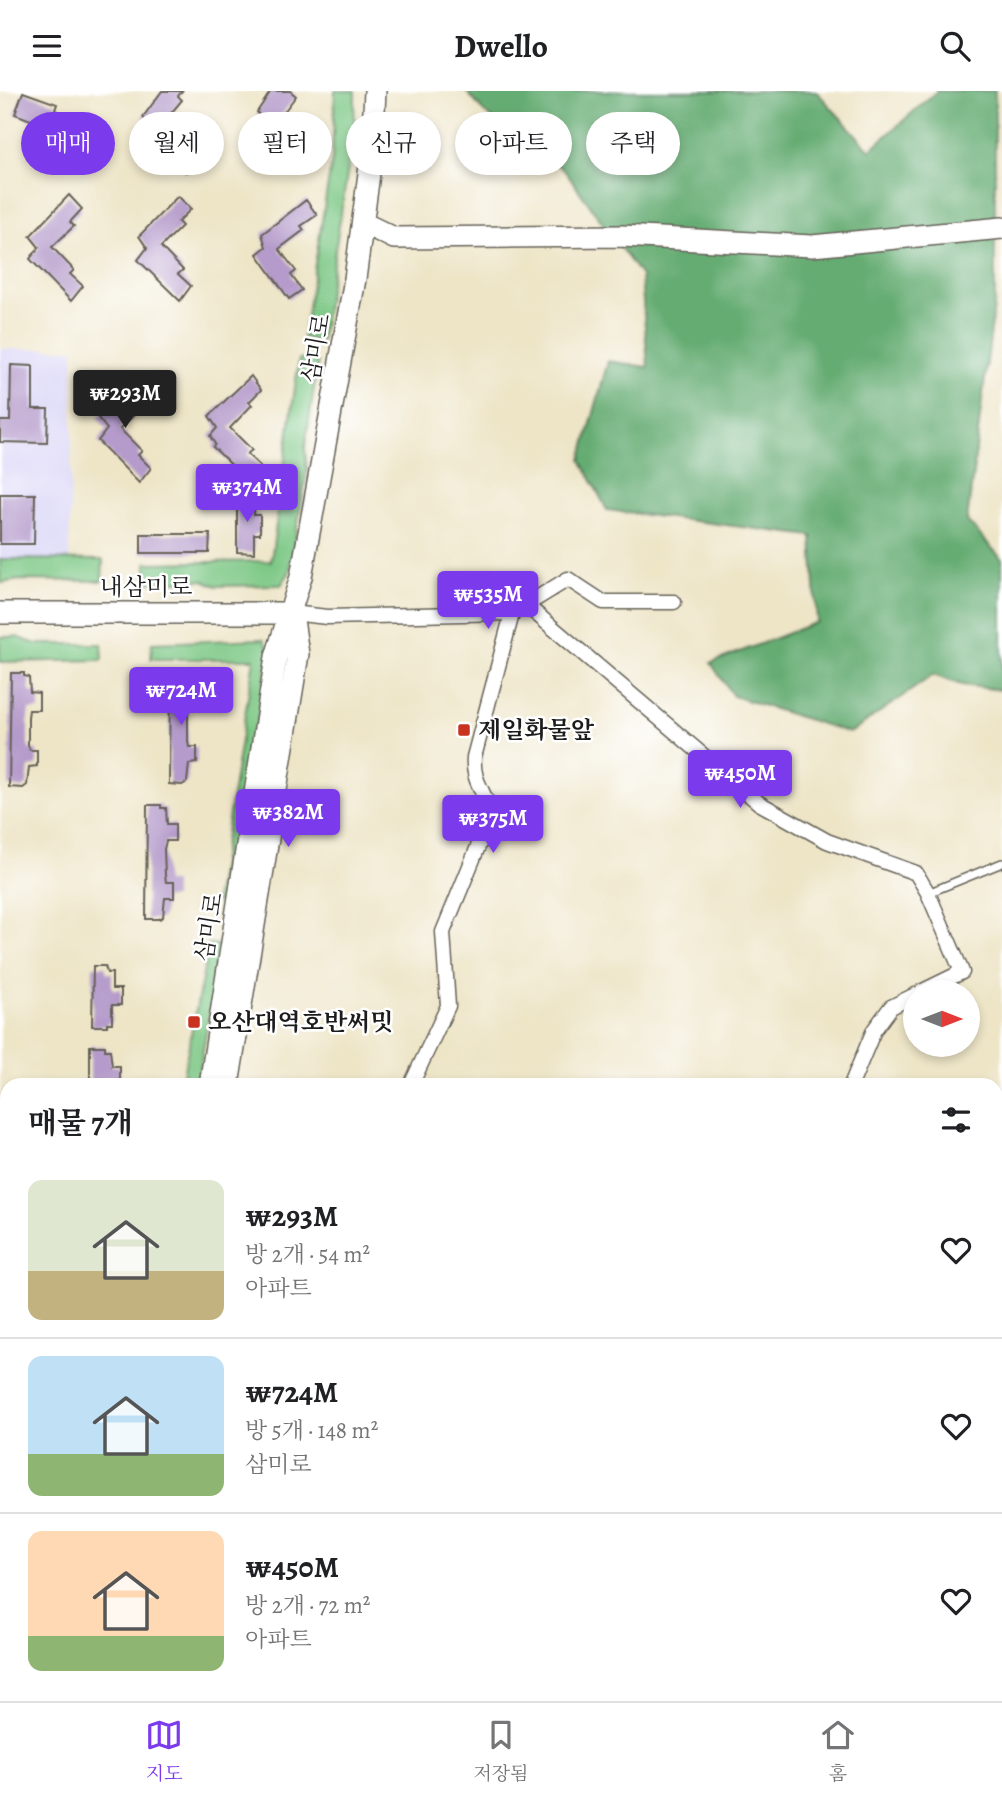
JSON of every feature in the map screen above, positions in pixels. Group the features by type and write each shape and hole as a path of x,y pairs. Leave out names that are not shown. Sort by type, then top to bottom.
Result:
{"street":[{"name":"삼미로","path":"211,1078 277,649 292,613 301,577 363,223 375,91"},
{"path":"363,223 394,238 622,236 812,246 1002,228"},
{"path":"292,613 327,617 520,608 568,579 603,602 674,602"},
{"path":"520,608 760,803 827,841 916,873 928,893 962,972 946,980"},
{"path":"414,1078 448,1006 443,932 491,815 487,796 473,776 474,757 520,608"},
{"name":"내삼미로","path":"0,613 292,613"},
{"name":"삼미로","path":"229,1078 298,654 292,613"},
{"path":"854,1078 874,1030 891,1007 903,1001"}],"lane":[{"path":"928,893 1002,863"}],"shaded area":[{"path":"0,349 74,349 69,559 0,559"}],"green space":[{"path":"335,91 355,91 354,112 346,112 347,175 321,341 303,338 329,175 332,175"},
{"path":"466,91 816,91 870,150 937,91 995,91 995,298 967,521 1002,559 1002,690 962,685 933,675 850,733 733,696 711,663 817,622 812,536 607,510 581,460 608,361 648,367 641,276 568,175 572,175 572,112 483,111"},
{"path":"299,359 318,362 305,447 307,471 289,573 281,585 217,586 203,580 146,582 146,563 271,561"},
{"path":"0,559 103,560 102,581 20,580 0,583"},
{"path":"0,637 17,637 36,644 102,644 103,660 0,662"},
{"path":"263,639 270,649 227,903 215,902 254,659 151,659 152,643"},
{"path":"209,944 221,945 198,1078 182,1078"}],"building":[{"path":"162,91 182,91 178,96 182,100 172,112 147,112"},
{"path":"271,91 290,91 296,96 284,112 257,112"},
{"path":"23,92 57,104 55,110 60,112 21,112 21,116 15,114"},
{"path":"69,195 82,209 70,222 74,226 52,247 74,270 70,274 83,286 71,301 30,259 39,247 30,236"},
{"path":"178,196 191,209 178,222 182,226 161,247 183,270 178,274 191,286 180,301 138,260 147,248 139,236"},
{"path":"306,200 317,215 301,226 304,230 279,249 296,271 291,275 302,290 289,299 257,254 266,247 262,234"},
{"path":"11,365 33,366 33,409 48,409 47,443 0,442 0,421 10,421"},
{"path":"251,376 261,390 249,402 252,405 230,428 252,450 247,454 260,466 261,470 249,482 213,447 215,444 210,436 217,428 209,416"},
{"path":"137,377 150,391 138,403 141,408 120,429 142,451 138,455 151,468 139,483 98,441 107,429 98,418"},
{"path":"0,494 35,494 34,544 0,544"},
{"path":"255,495 254,515 260,515 260,534 254,534 254,553 237,552 237,496"},
{"path":"141,534 210,534 209,553 141,553"},
{"path":"170,670 184,670 184,673 189,674 190,689 199,690 199,707 189,707 188,714 188,742 189,747 197,747 197,763 189,764 187,782 182,785 169,784"},
{"path":"11,673 24,673 24,676 29,677 30,692 39,693 39,710 29,710 28,717 28,745 30,750 37,750 37,766 29,767 27,785 23,788 9,787"},
{"path":"147,805 161,805 161,808 166,808 167,824 175,824 175,841 166,841 164,849 166,882 174,882 174,898 165,898 163,917 159,919 146,919"},
{"path":"93,966 105,966 107,973 112,973 112,989 121,989 121,1005 112,1005 112,1023 107,1023 107,1026 92,1026"},
{"path":"90,1046 105,1046 105,1050 110,1050 112,1066 120,1066 120,1078 90,1078"}],"place":[{"name":"제일화물앞","path":"464,730"},
{"name":"오산대역호반써밋","path":"194,1022"}]}
